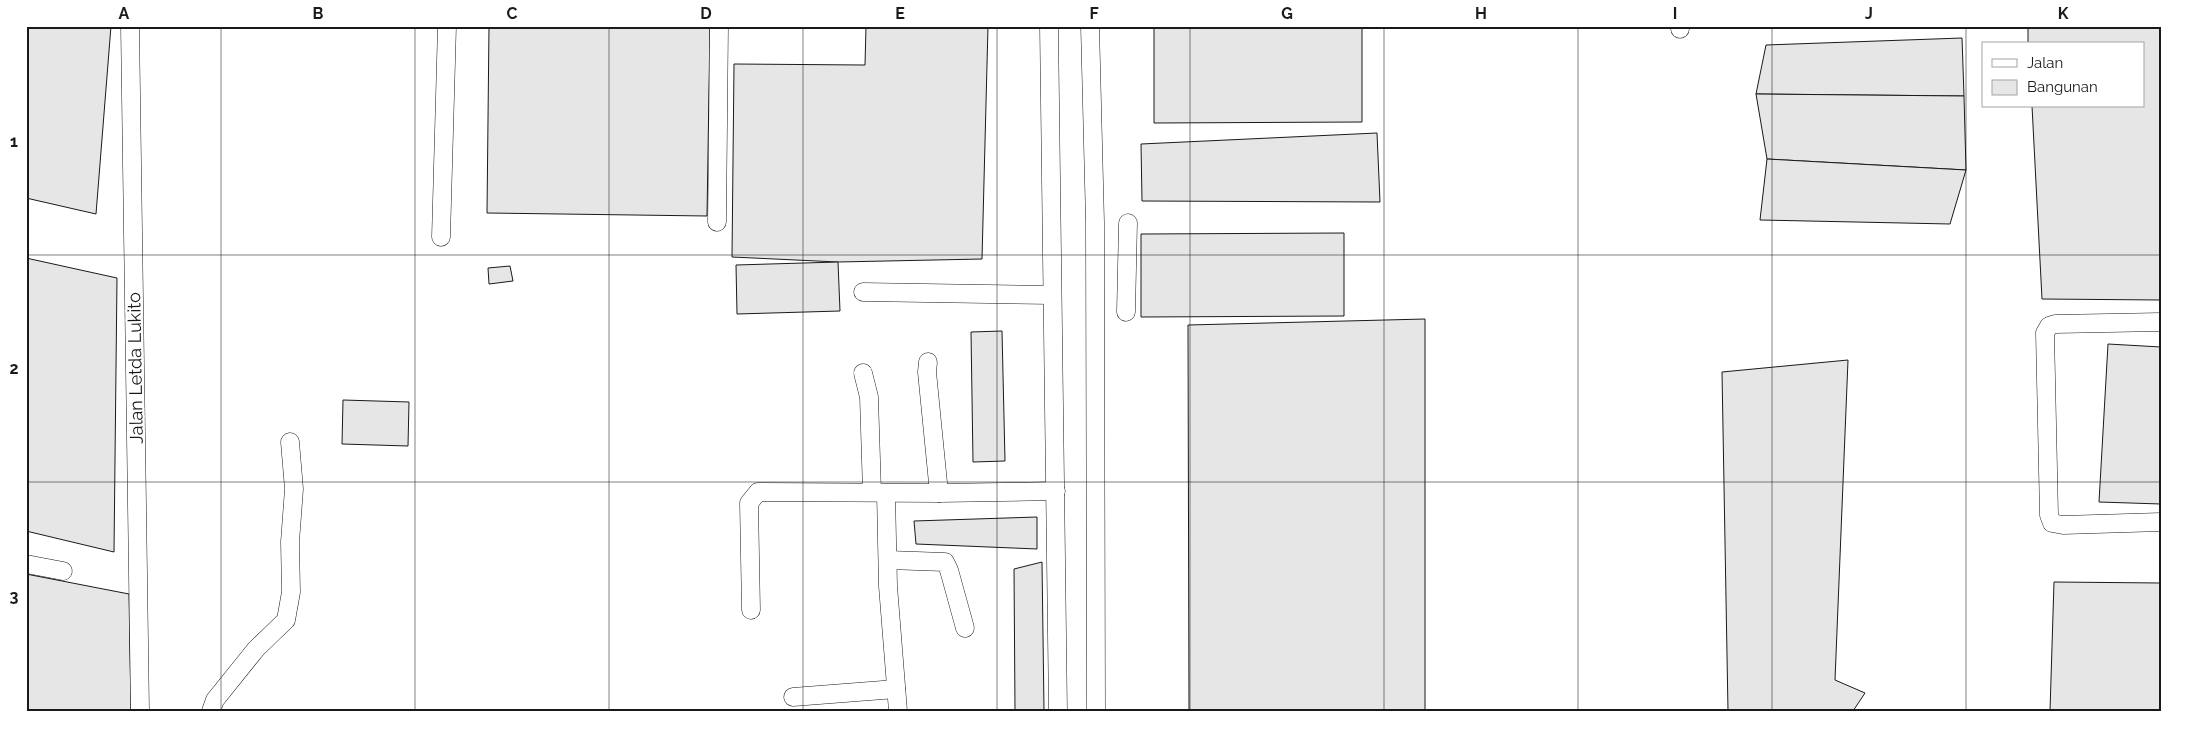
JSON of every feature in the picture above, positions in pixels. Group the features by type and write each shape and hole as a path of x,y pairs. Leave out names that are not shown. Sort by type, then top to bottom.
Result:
{"street":[{"name":"Jalan Letda Lukito","path":"130,26 140,711"},
{"path":"441,237 447,26"},
{"path":"717,222 719,26"},
{"path":"1049,26 1051,295 1056,491 1058,711"},
{"path":"1090,26 1095,222 1096,711"},
{"path":"1126,312 1128,223"},
{"path":"863,292 1051,295"},
{"path":"2161,322 2055,324 2049,326 2045,333 2049,515 2052,523 2062,525 2161,522"},
{"path":"928,362 938,494"},
{"path":"863,373 869,397 888,560 888,586 898,711"},
{"path":"211,711 215,700 256,649 286,620 291,592 290,542 294,489 290,442"},
{"path":"751,610 749,503 758,492 938,494 1056,491"},
{"path":"888,560 945,562 949,570 965,628"},
{"path":"26,564 63,571"},
{"path":"793,697 896,689"}],"building":[{"path":"26,26 111,26 96,214 26,198"},
{"path":"489,26 710,26 707,216 487,213"},
{"path":"866,26 988,26 982,259 838,262 732,257 734,64 865,65"},
{"path":"1154,26 1362,26 1362,122 1154,123"},
{"path":"2028,26 2161,26 2161,300 2042,299 2032,108 2144,108 2144,42 2028,42"},
{"path":"1962,38 1964,96 1756,94 1766,45"},
{"path":"1756,94 1964,96 1966,170 1767,159"},
{"path":"1377,133 1380,202 1142,201 1141,144"},
{"path":"1767,159 1966,170 1950,224 1760,220"},
{"path":"1344,233 1344,316 1141,317 1141,234"},
{"path":"26,258 117,278 114,552 26,531"},
{"path":"838,262 840,311 737,314 736,265"},
{"path":"510,266 513,281 489,284 488,268"},
{"path":"1425,319 1425,711 1189,711 1188,325"},
{"path":"1002,331 1005,461 973,462 971,332"},
{"path":"2108,344 2161,347 2161,504 2099,502"},
{"path":"1848,360 1835,680 1865,693 1853,711 1728,711 1722,372"},
{"path":"343,400 409,402 408,446 342,444"},
{"path":"1037,517 1037,549 916,544 914,521"},
{"path":"1042,562 1044,710 1015,711 1014,569"},
{"path":"26,574 129,594 131,711 26,711"},
{"path":"2054,582 2161,583 2161,711 2050,711"}]}
